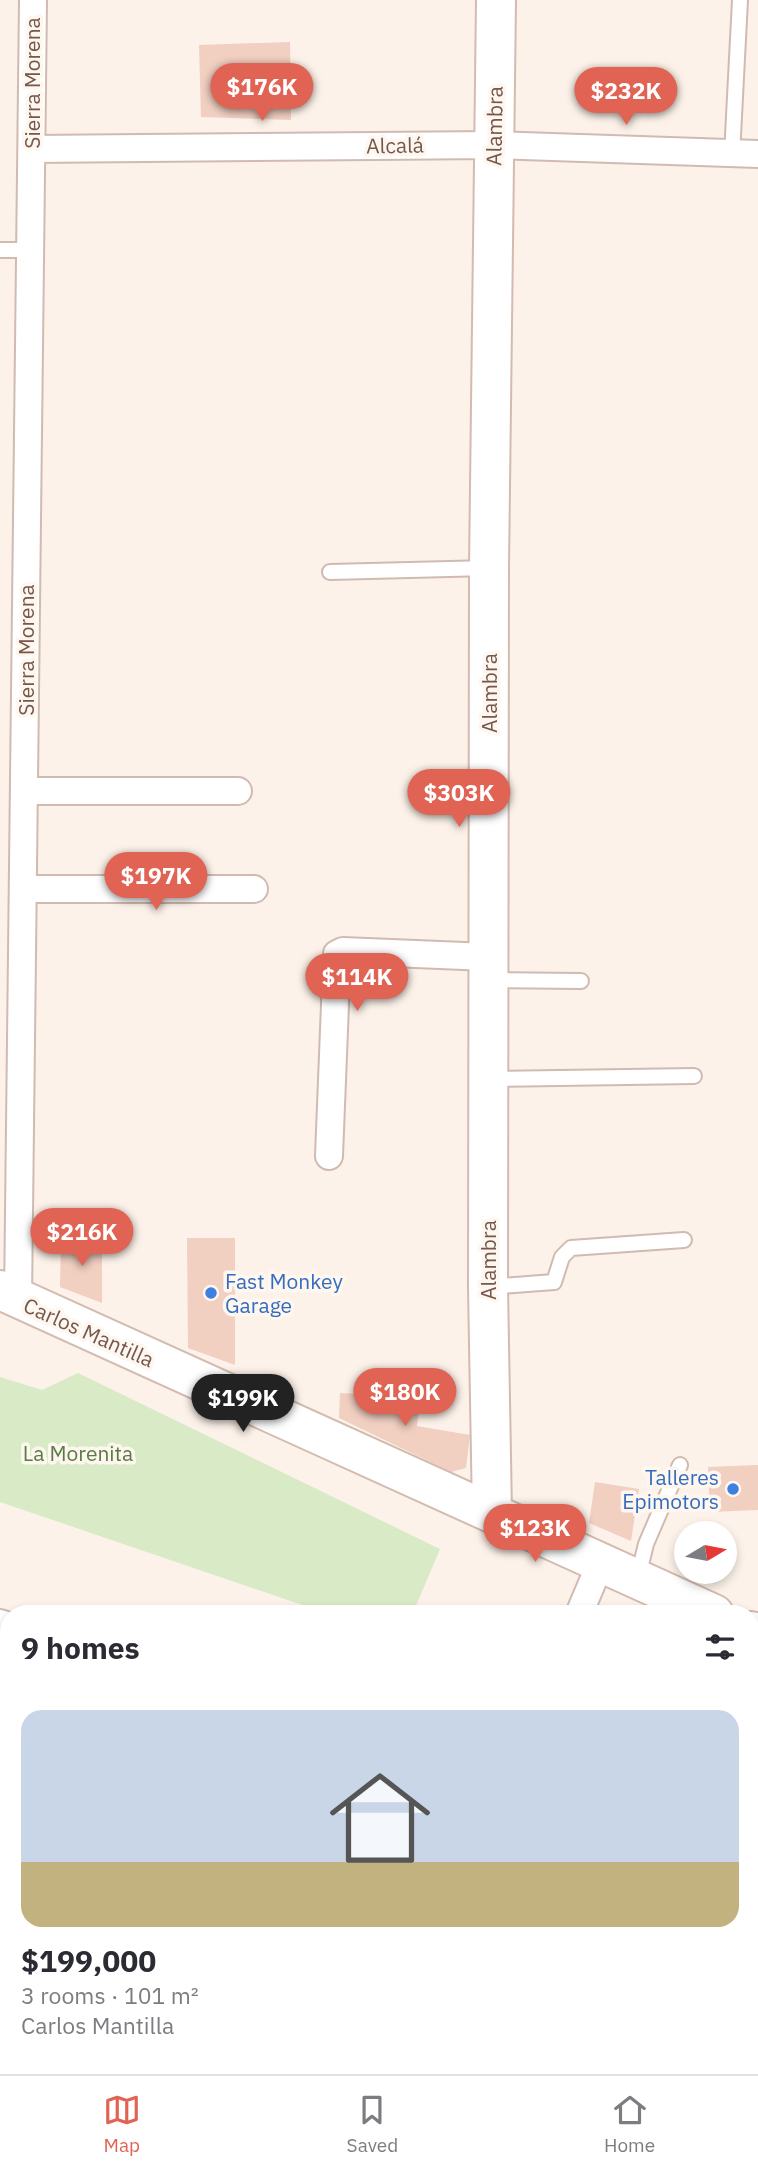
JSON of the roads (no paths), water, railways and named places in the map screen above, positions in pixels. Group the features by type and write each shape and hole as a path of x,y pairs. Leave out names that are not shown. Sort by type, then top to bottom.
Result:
{"street":[{"name":"Sierra Morena","path":"9,1295 25,889 33,0"},
{"name":"Alambra","path":"492,1513 488,1287 489,568 496,0"},
{"name":"Alcalá","path":"32,149 493,145 745,155"},
{"path":"25,791 238,790"},
{"path":"25,889 254,889"},
{"path":"329,1156 337,954 343,951 488,969"},
{"name":"Carlos Mantilla","path":"9,1295 696,1605"},
{"path":"583,1605 601,1562"}],"lane":[{"path":"740,0 745,155"},
{"path":"0,250 29,250"},
{"path":"330,572 489,568"},
{"path":"488,969 581,981"},
{"path":"488,1079 694,1076"},
{"path":"488,1287 554,1282 562,1256 571,1248 684,1240"},
{"path":"638,1577 646,1545 680,1465"}],"place":[{"name":"Fast Monkey Garage","path":"211,1293"},
{"name":"Talleres Epimotors","path":"733,1489"}],"park label":[{"name":"La Morenita","path":"78,1453"}]}
